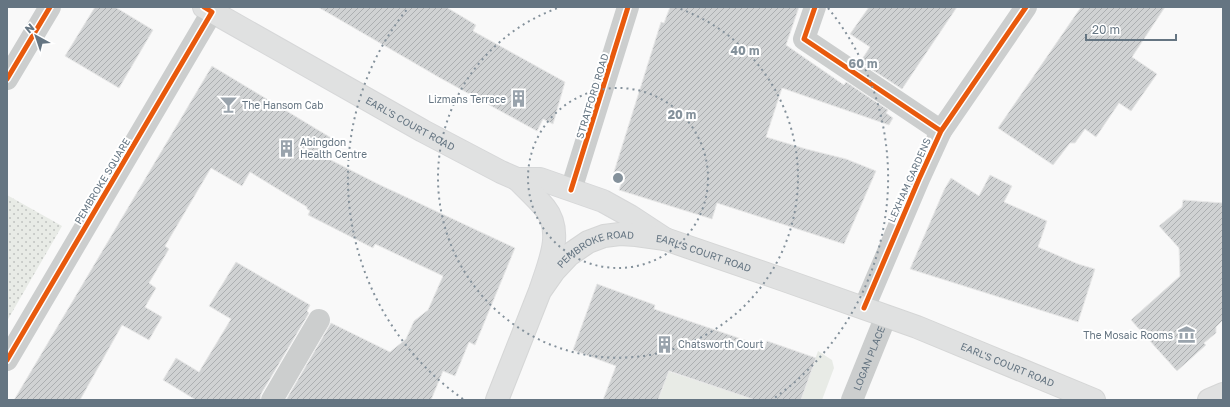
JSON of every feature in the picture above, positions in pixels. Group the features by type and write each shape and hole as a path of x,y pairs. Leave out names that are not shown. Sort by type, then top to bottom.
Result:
{"main road":[{"name":"EARL'S COURT ROAD","path":"208,9 423,130 517,179 540,179 603,201 630,216 665,239 886,316 1094,400"},
{"name":"PEMBROKE ROAD","path":"497,400 540,291 553,246 555,233 553,222 546,209 517,179"},
{"name":"PEMBROKE ROAD","path":"540,291 554,271 568,255 588,242 604,236 620,234 665,239"},
{"path":"1209,400 1223,394"}],"street":[{"path":"7,78 50,7"},
{"name":"STRATFORD ROAD","path":"572,190 628,7"},
{"path":"815,7 804,39 941,131"},
{"name":"LEXHAM GARDENS","path":"864,308 941,131 1026,7"},
{"name":"PEMBROKE SQUARE","path":"7,360 208,9"},
{"name":"LOGAN PLACE","path":"852,400 886,316"},
{"path":"272,400 319,320"}],"shaded area":[{"path":"7,195 62,226 7,321"},
{"path":"818,351 832,360 834,368 822,400 801,400"},
{"path":"664,370 753,399 658,400 664,386 660,379"}],"building":[{"path":"95,7 115,7 153,30 119,88 65,56"},
{"path":"318,7 446,7 476,25 473,31 565,82 553,124 543,119 537,131 442,79"},
{"path":"670,7 799,7 786,45 844,85 846,82 888,110 886,113 893,118 889,125 782,88 766,137 846,159 876,171 844,244 717,203 712,219 619,190 623,178 613,175 661,22 664,23"},
{"path":"869,7 957,7 902,89 860,62 870,47 850,34"},
{"path":"1081,7 1165,7 1132,57 1157,74 1131,111 1119,103 1096,137 1085,129 1075,143 1070,143 1053,165 998,128"},
{"path":"212,66 333,139 323,156 378,184 515,248 475,345 469,342 455,376 443,371 431,400 286,400 331,323 390,352 406,339 414,321 428,310 443,276 375,244 373,248 308,215 310,211 307,207 250,172 242,186 211,168 165,246 169,249 149,283 156,288 145,307 162,317 149,340 122,325 80,400 14,400"},
{"path":"990,175 1012,186 1004,202 1047,221 1038,247 1078,264 1095,269 1078,322 910,269 944,190 951,178 979,196"},
{"path":"1183,200 1223,203 1223,320 1216,327 1216,333 1204,343 1206,345 1177,371 1131,320 1180,276 1179,248 1159,226 1182,207"},
{"path":"236,262 310,305 307,311 309,313 261,394 260,400 196,400 163,380 176,358 199,372 231,319 209,306"},
{"name":"Chatsworth Court","path":"597,284 655,305 654,309 765,347 767,341 816,358 801,400 755,400 669,371 658,400 603,400 616,366 573,350"}],"cycle path":[{"path":"7,79 50,7"},
{"path":"7,360 212,12 204,7"},
{"path":"571,190 628,7"},
{"path":"815,7 804,39 941,131"},
{"path":"864,308 941,131 1026,7"}],"place":[{"name":"Lizmans Terrace","path":"519,99"},
{"name":"The Hansom Cab","path":"229,105"},
{"name":"Abingdon Health Centre","path":"287,148"},
{"name":"The Mosaic Rooms","path":"1186,335"},
{"name":"Chatsworth Court","path":"665,344"}]}
